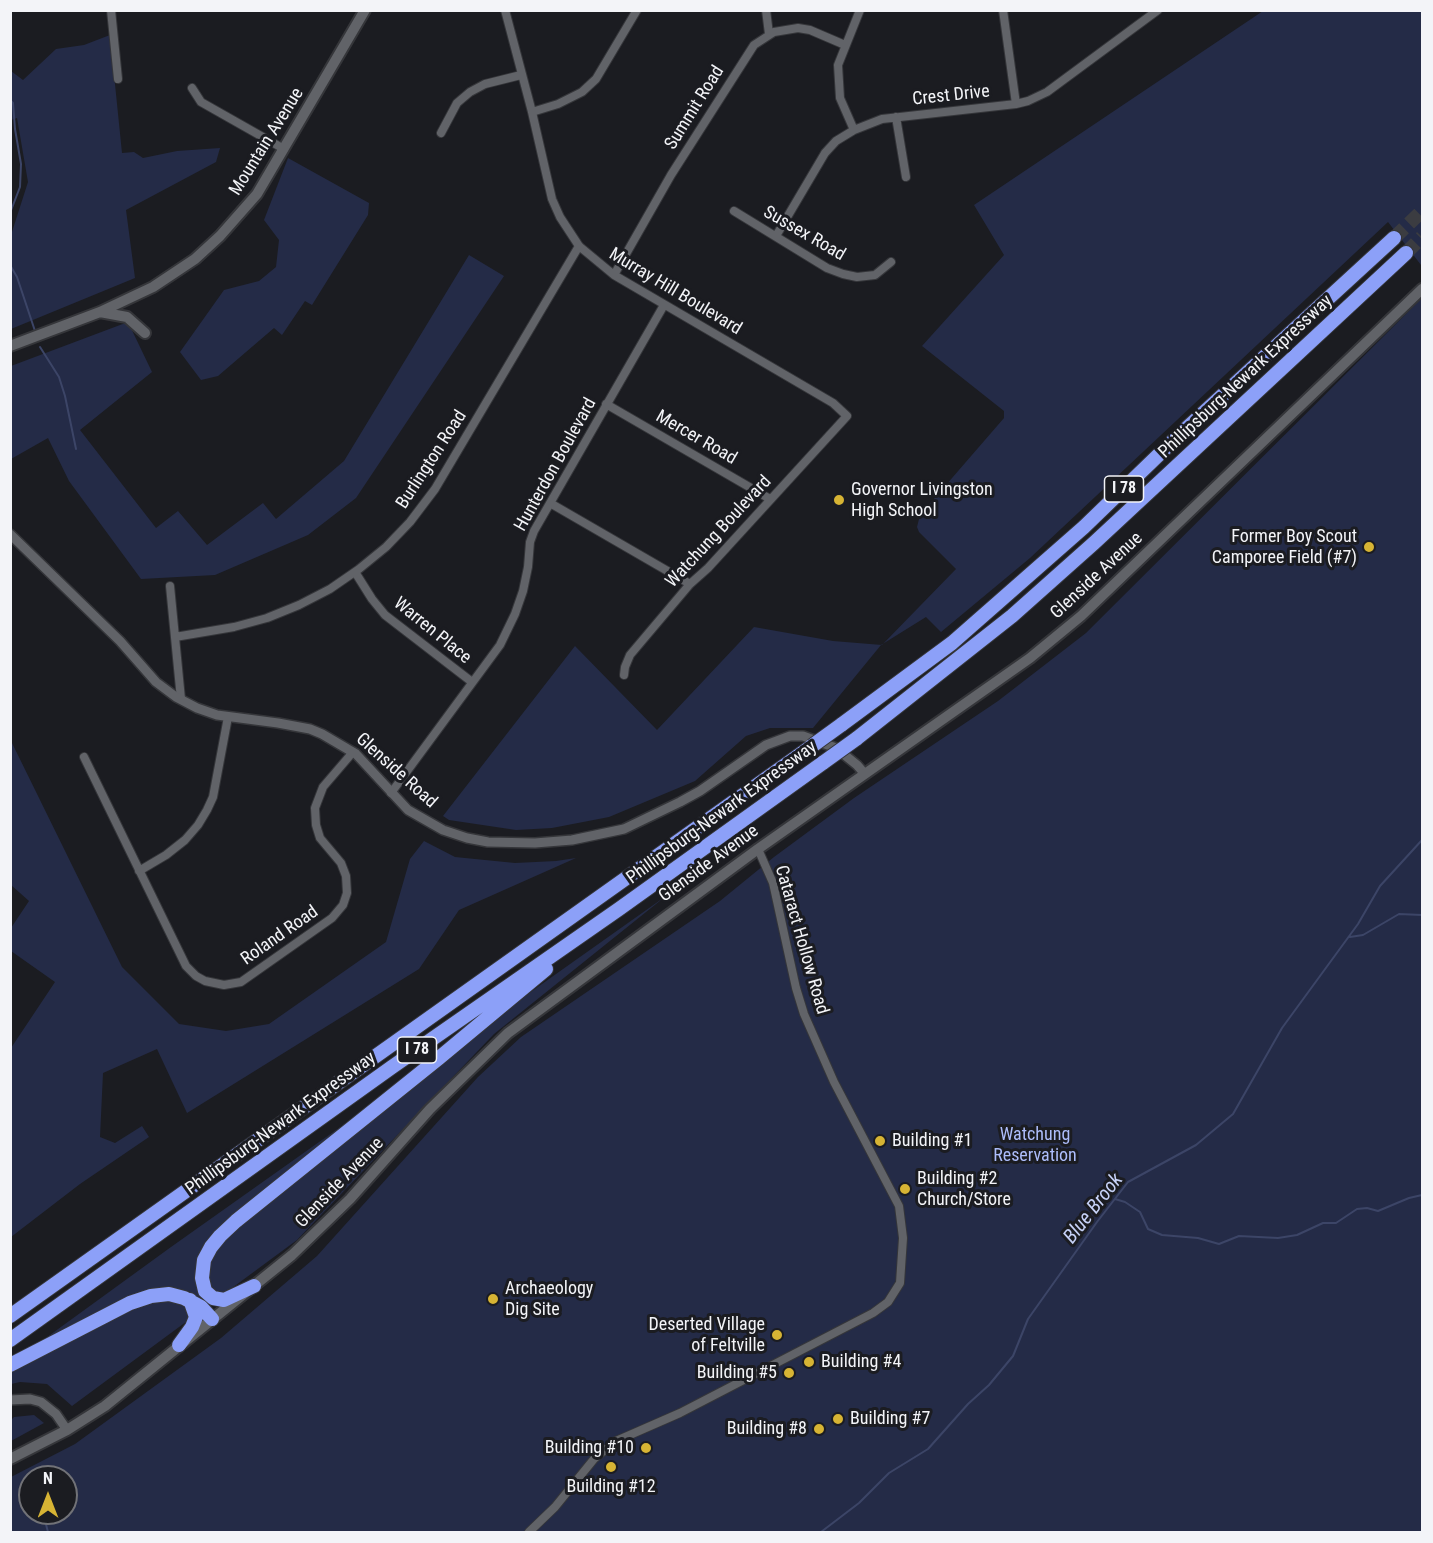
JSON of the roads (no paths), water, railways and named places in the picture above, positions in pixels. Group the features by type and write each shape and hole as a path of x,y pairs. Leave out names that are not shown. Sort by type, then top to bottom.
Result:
{"highway":[{"name":"Phillipsburg-Newark Expressway","path":"10,1316 812,746 952,643 1084,527 1394,237"},
{"name":"Phillipsburg-Newark Expressway","path":"10,1340 619,909 824,762 964,656 1103,536 1406,253"},
{"path":"215,1317 202,1284 202,1269 207,1253 219,1236 619,909"},
{"path":"205,1291 213,1298 224,1300 254,1286"},
{"path":"10,1365 141,1299 169,1294 190,1300 215,1317"},
{"path":"179,1345 196,1317 190,1300"}],"main road":[{"name":"Mountain Avenue","path":"10,346 100,312 153,287 195,259 238,217 257,194 365,10"},
{"name":"Glenside Avenue","path":"10,1459 67,1430 105,1406 292,1255 350,1199 430,1109 508,1033 758,849 1029,658 1081,616 1422,289"},
{"path":"100,312 127,317 145,333"}],"street":[{"path":"111,10 118,79"},
{"name":"Murray Hill Boulevard","path":"505,10 552,199 560,217 579,246 614,275 833,403 847,416"},
{"path":"532,112 558,104 582,92 596,79 637,10"},
{"path":"766,10 769,34 786,29 804,29 845,45"},
{"path":"854,130 840,98 838,65 860,10"},
{"path":"1003,10 1016,104"},
{"name":"Crest Drive","path":"776,236 825,153 836,141 854,130 872,122 896,117 1016,104 1047,92 1158,10"},
{"name":"Summit Road","path":"614,275 671,175 746,54 769,34"},
{"path":"441,133 457,103 470,92 485,84 521,75"},
{"path":"192,88 201,102 284,149"},
{"path":"896,117 906,177"},
{"name":"Sussex Road","path":"734,211 827,268 857,277 875,275 891,262"},
{"name":"Burlington Road","path":"175,637 213,632 267,618 299,605 330,589 386,547 410,522 435,489 579,246"},
{"name":"Hunterdon Boulevard","path":"391,793 500,645 524,591 530,542 664,305"},
{"name":"Mercer Road","path":"606,404 770,499"},
{"name":"Watchung Boulevard","path":"624,675 624,667 630,655 690,584 708,568 847,416"},
{"path":"550,503 690,584"},
{"name":"Glenside Road","path":"10,534 120,640 156,682 181,699 197,708 228,717 310,729 340,743 372,769 408,810 443,830 467,838 488,842 535,843 598,836 624,829 649,819 700,791 766,745 790,736 803,736 836,748 864,773"},
{"name":"Warren Place","path":"355,572 385,615 472,682"},
{"path":"170,586 181,699"},
{"path":"139,871 166,855 185,840 207,810 213,797 228,717"},
{"name":"Roland Road","path":"84,757 189,970 205,981 229,985 241,982 332,918 343,905 347,893 346,876 341,863 320,838 316,825 315,808 323,787 353,752"},
{"name":"Cataract Hollow Road","path":"529,1533 555,1507 594,1459 616,1441 671,1418 873,1313 888,1302 900,1282 903,1238 899,1206 834,1082 804,1014 773,883 758,849"},
{"path":"10,1400 30,1399 40,1402 56,1414 67,1430"}],"waterway":[{"path":"10,100 13,103 21,164 20,187 10,213"},
{"path":"10,265 17,277 35,331"},
{"path":"40,347 59,377 76,449"},
{"name":"Blue Brook","path":"821,1532 859,1503 889,1473 928,1449 968,1404 989,1385 1013,1356 1028,1319 1128,1182 1196,1145 1233,1114 1282,1028 1358,924 1380,886 1422,840"},
{"path":"1350,937 1363,935 1399,914 1422,915"},
{"path":"1115,1199 1125,1202 1140,1212 1148,1229 1162,1235 1198,1238 1219,1244 1239,1236 1278,1238 1297,1235 1323,1223 1336,1223 1357,1209 1367,1208 1378,1211 1422,1195"},
{"path":"46,1525 48,1532"}],"tunnel":[{"path":"1394,238 1422,211"},
{"path":"1406,253 1422,237"}],"place":[{"name":"Governor Livingston High School","path":"839,500"},
{"name":"Former Boy Scout Camporee Field (#7)","path":"1369,547"},
{"name":"Building #1","path":"880,1141"},
{"name":"Building #2 Church/Store","path":"905,1189"},
{"name":"Archaeology Dig Site","path":"493,1299"},
{"name":"Deserted Village of Feltville","path":"777,1335"},
{"name":"Building #4","path":"809,1362"},
{"name":"Building #5","path":"789,1373"},
{"name":"Building #7","path":"838,1419"},
{"name":"Building #8","path":"819,1429"},
{"name":"Building #10","path":"646,1448"},
{"name":"Building #12","path":"611,1467"}],"park label":[{"name":"Watchung Reservation","path":"1035,1145"}]}
